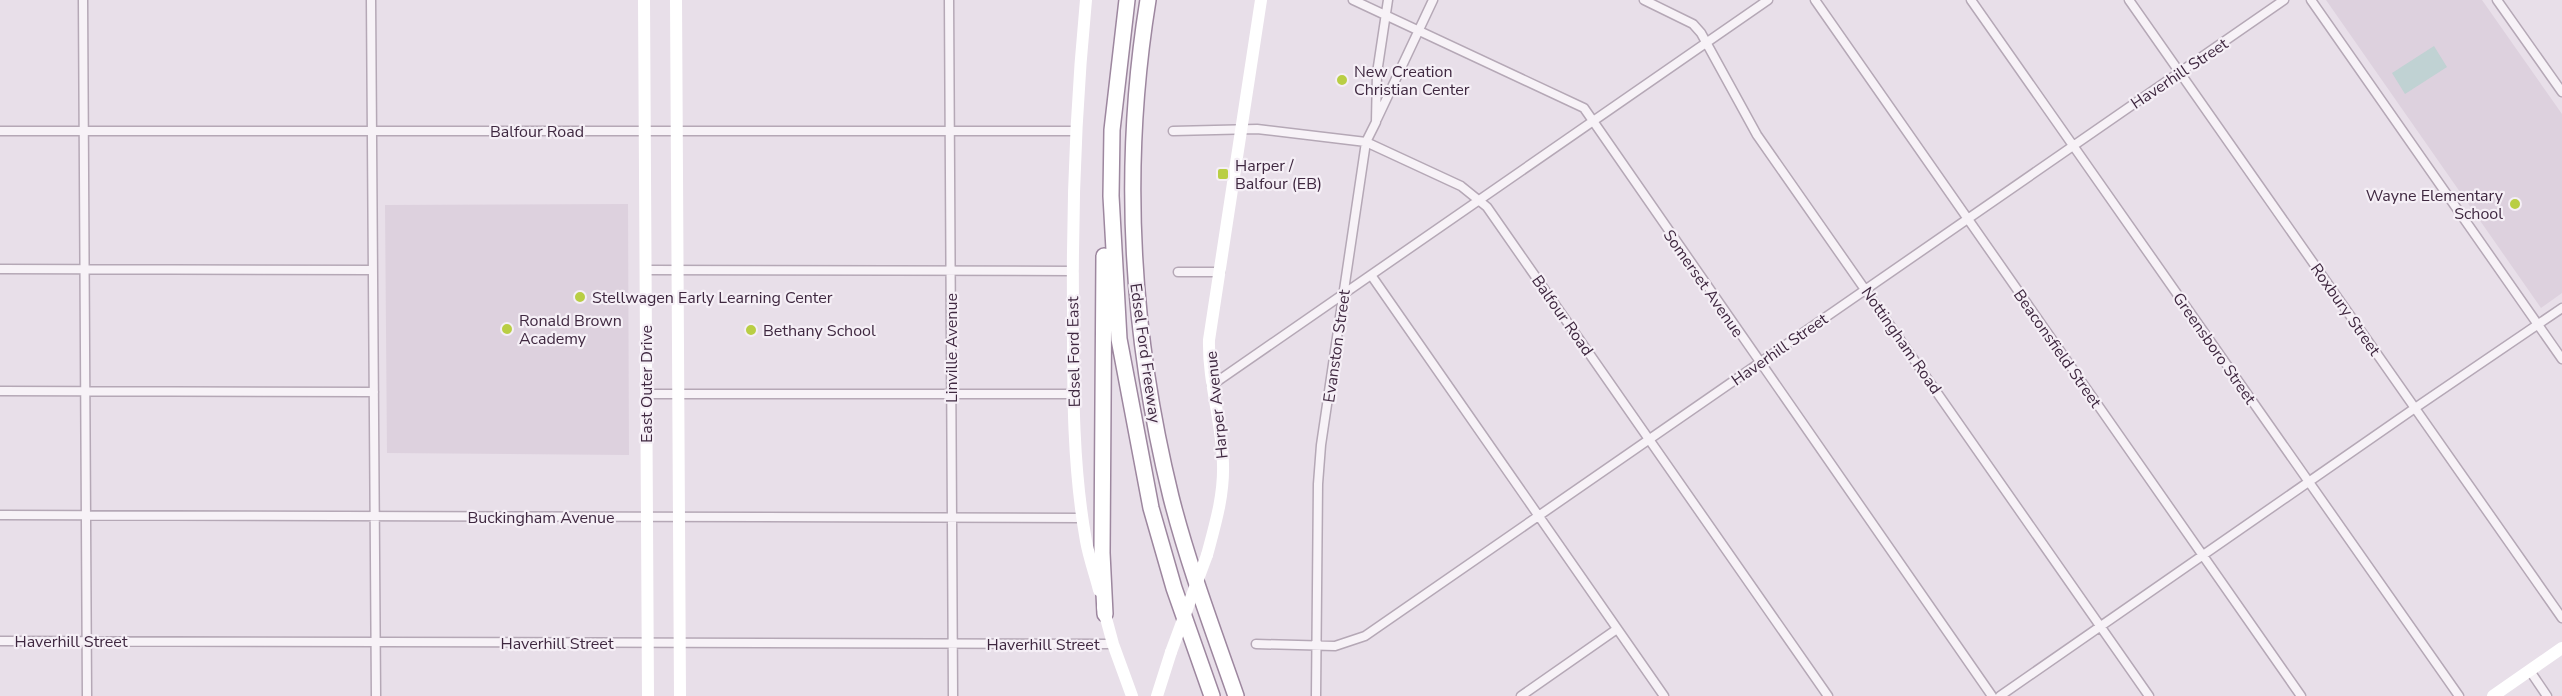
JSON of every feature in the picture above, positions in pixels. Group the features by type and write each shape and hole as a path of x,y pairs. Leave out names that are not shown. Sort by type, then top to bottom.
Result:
{"highway":[{"name":"Edsel Ford Freeway","path":"1127,0 1112,130 1111,196 1119,339 1151,508 1174,588 1212,696"},
{"name":"Edsel Ford Freeway","path":"1148,0 1136,99 1133,194 1136,277 1143,354 1154,421 1172,499 1202,600 1236,696"},
{"path":"1105,614 1102,553 1102,364 1104,252 1111,196"}],"street":[{"path":"82,0 87,696"},
{"path":"371,0 376,696"},
{"name":"East Outer Drive","path":"644,0 648,696"},
{"name":"East Outer Drive","path":"676,0 680,696"},
{"name":"Linville Avenue","path":"949,0 953,696"},
{"name":"Edsel Ford East","path":"1086,0 1075,131 1073,271 1075,454 1086,544 1113,644 1132,696"},
{"name":"Harper Avenue","path":"1157,696 1207,555 1223,483 1222,448 1212,385 1209,340 1261,0"},
{"name":"Somerset Avenue","path":"1353,0 1584,108 1992,696"},
{"name":"Evanston Street","path":"1316,696 1318,484 1321,445 1366,142 1376,122 1377,73 1388,0"},
{"path":"1376,122 1433,0"},
{"name":"Nottingham Road","path":"1644,0 1693,24 1707,42 1757,135 2149,696"},
{"path":"1212,385 1767,0"},
{"name":"Beaconsfield Street","path":"1815,0 2301,696"},
{"name":"Greensboro Street","path":"1971,0 2459,696"},
{"name":"Roxbury Street","path":"2129,0 2562,618"},
{"name":"Haverhill Street","path":"1256,644 1317,646 1343,644 1365,636 2284,0"},
{"path":"2311,0 2562,359"},
{"path":"2498,0 2562,92"},
{"name":"Balfour Road","path":"1173,131 1257,129 1366,142 1461,186 1479,199 1487,207 1828,696"},
{"name":"Balfour Road","path":"0,131 1075,131"},
{"path":"0,268 373,270"},
{"path":"646,270 1073,271"},
{"path":"1178,272 1220,272"},
{"path":"1371,275 1664,696"},
{"path":"2000,696 2415,408 2562,309"},
{"path":"0,391 374,392"},
{"path":"647,394 1073,394"},
{"name":"Buckingham Avenue","path":"0,515 1082,518"},
{"path":"1521,696 1617,629"},
{"name":"Haverhill Street","path":"0,641 1113,644"},
{"path":"2493,696 2562,648"},
{"path":"2529,670 2547,696"}],"shaded area":[{"name":"Wayne Elementary School","path":"2326,0 2482,0 2562,114 2562,293 2541,308"},
{"path":"2434,46 2447,67 2405,94 2392,73"},
{"name":"Ronald Brown Academy","path":"628,204 629,455 387,453 385,205"}],"place":[{"name":"New Creation Christian Center","path":"1342,80"},
{"name":"Harper / Balfour (EB)","path":"1223,174"},
{"name":"Wayne Elementary School","path":"2515,204"},
{"name":"Stellwagen Early Learning Center","path":"580,297"},
{"name":"Ronald Brown Academy","path":"507,329"},
{"name":"Bethany School","path":"751,330"}]}
